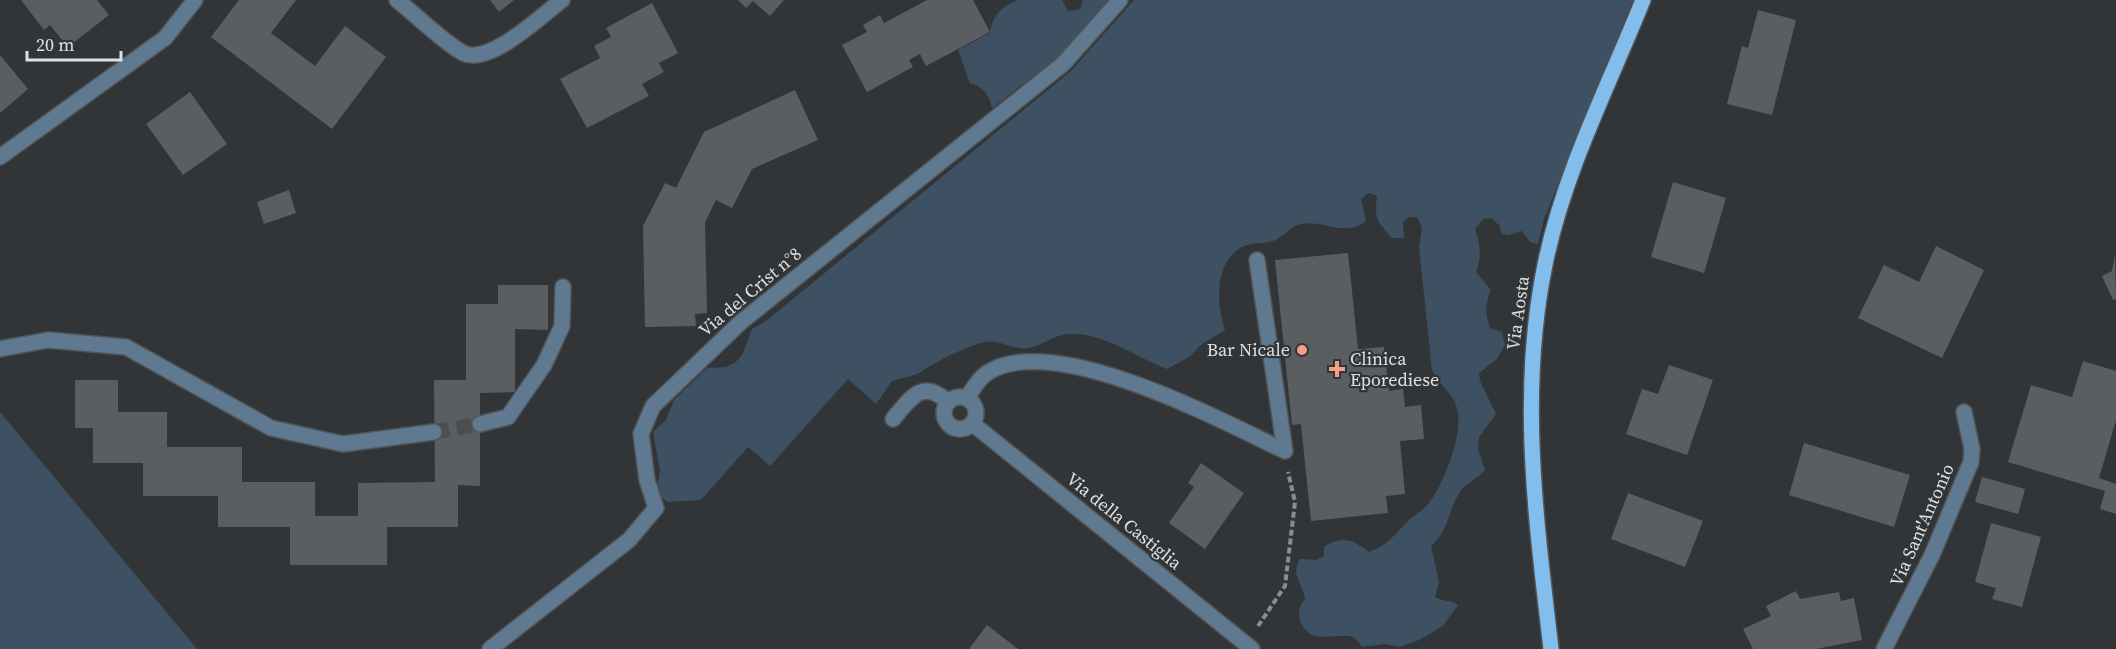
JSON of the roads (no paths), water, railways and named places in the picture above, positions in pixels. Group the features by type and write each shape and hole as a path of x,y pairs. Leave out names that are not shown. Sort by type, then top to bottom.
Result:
{"main road":[{"name":"Via Aosta","path":"1551,649 1532,474 1529,407 1538,303 1546,257 1561,204 1643,0"}],"street":[{"path":"0,157 165,38 195,0"},
{"path":"397,0 464,53 479,56 493,52 562,0"},
{"name":"Via del Crist n°8","path":"490,649 629,540 656,508 647,480 642,434 652,406 741,322 1063,64 1120,0"},
{"path":"967,398 977,383 996,369 1035,362 1057,365 1147,386 1285,451 1257,260"},
{"path":"480,424 508,417 544,365 562,326 563,287"},
{"path":"0,349 48,340 126,347 271,428 343,444 434,432"},
{"path":"893,419 913,395 926,390 936,392 948,402"},
{"path":"958,397 967,398 976,410 973,424 962,429 950,425 944,415 948,402 958,397"},
{"name":"Via Sant'Antonio","path":"1884,649 1932,555 1971,462 1972,449 1964,412"},
{"name":"Via della Castiglia","path":"973,424 1249,647"}],"tunnel":[{"path":"434,432 480,424"}],"place":[{"name":"Bar Nicale","path":"1302,350"},
{"name":"Clinica Eporediese","path":"1337,369"}]}
